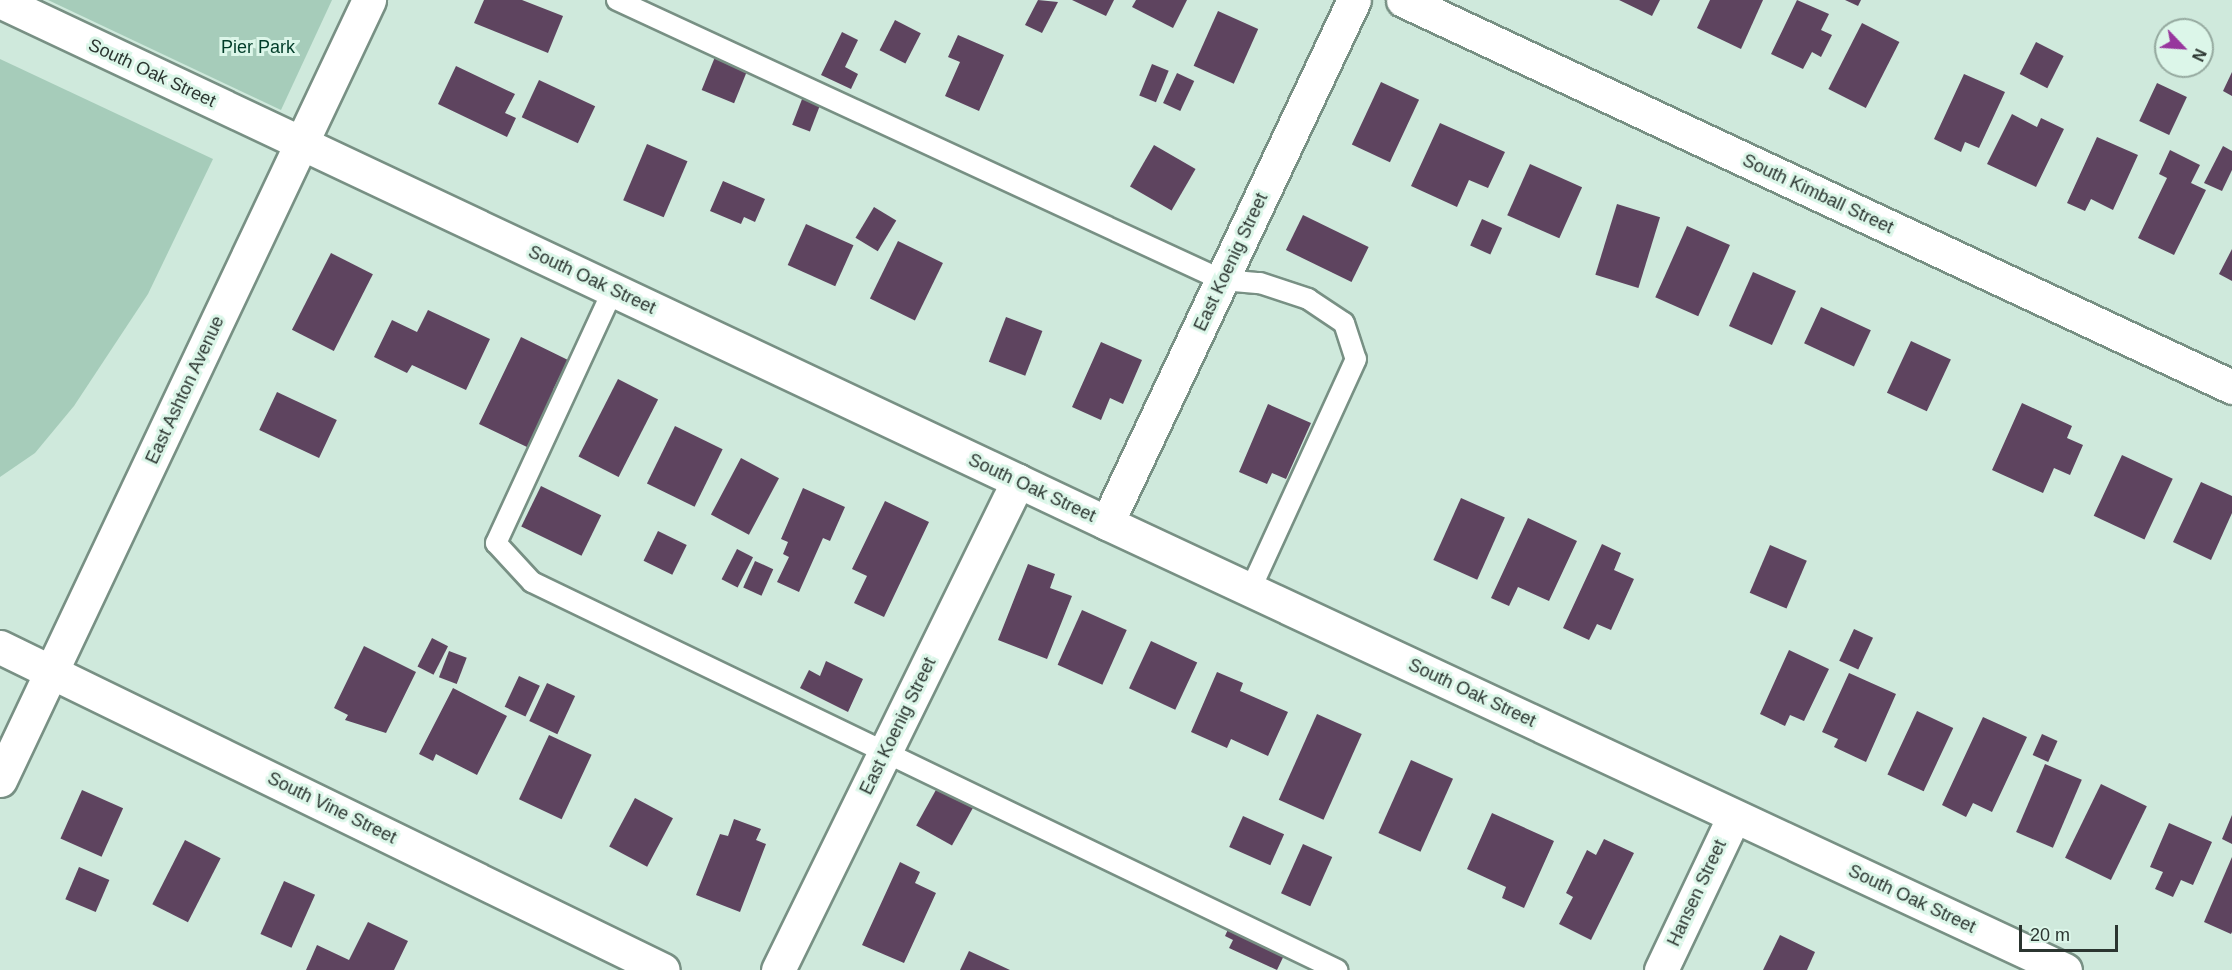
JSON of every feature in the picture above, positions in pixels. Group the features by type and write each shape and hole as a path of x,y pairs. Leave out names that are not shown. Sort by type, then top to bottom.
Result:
{"street":[{"name":"East Ashton Avenue","path":"0,780 369,0"},
{"name":"East Koenig Street","path":"1107,523 1354,0"},
{"name":"South Kimball Street","path":"1403,0 2232,387"},
{"name":"South Oak Street","path":"0,1 1107,523 2065,970"},
{"name":"East Koenig Street","path":"778,970 1018,481"},
{"name":"South Vine Street","path":"0,647 663,970"},
{"name":"Hansen Street","path":"1661,970 1734,816"}],"lane":[{"path":"616,0 1222,280 1260,284 1308,299 1344,323 1356,359 1250,590"},
{"path":"613,290 496,543 532,582 1337,970"}],"green space":[{"name":"Pier Park","path":"48,0 332,0 281,110"},
{"path":"0,59 213,159 148,294 74,406 35,453 0,477"}],"building":[{"path":"484,0 522,0 563,16 548,53 474,23"},
{"path":"1038,0 1058,2 1042,33 1025,25"},
{"path":"1072,0 1114,0 1106,16"},
{"path":"1136,0 1187,0 1173,28 1132,7"},
{"path":"1619,0 1660,0 1652,16"},
{"path":"1710,0 1763,0 1741,49 1697,28"},
{"path":"1797,0 1829,14 1821,30 1832,35 1821,57 1812,52 1803,69 1771,54"},
{"path":"1845,0 1861,0 1858,6"},
{"path":"1218,11 1258,29 1234,84 1194,66"},
{"path":"895,20 921,33 905,63 880,50"},
{"path":"1862,23 1899,42 1866,108 1828,89"},
{"path":"842,32 858,40 845,67 858,74 851,89 821,75"},
{"path":"958,35 1004,55 979,111 945,96 960,62 948,57"},
{"path":"2036,42 2064,56 2047,88 2020,74"},
{"path":"717,52 749,65 734,103 702,90"},
{"path":"1152,64 1169,71 1156,102 1139,96"},
{"path":"456,66 515,94 505,113 516,118 507,137 438,104"},
{"path":"2232,72 2232,96 2223,91"},
{"path":"1177,73 1194,81 1180,111 1163,103"},
{"path":"1964,74 2005,92 1979,148 1965,142 1961,152 1934,139"},
{"path":"539,80 595,106 578,143 522,117"},
{"path":"1381,82 1419,100 1390,162 1352,145"},
{"path":"2157,83 2187,97 2169,135 2139,121"},
{"path":"804,94 822,101 810,132 792,125"},
{"path":"2012,114 2037,127 2041,118 2064,129 2036,187 1987,164"},
{"path":"1440,123 1505,152 1488,188 1469,180 1457,207 1411,186"},
{"path":"2097,137 2138,155 2113,210 2091,199 2085,211 2067,203"},
{"path":"647,144 688,161 664,217 623,200"},
{"path":"1154,145 1196,169 1172,211 1130,187"},
{"path":"2223,146 2232,151 2232,170 2222,191 2204,183"},
{"path":"2170,150 2200,165 2191,183 2206,190 2174,255 2138,238 2167,178 2159,174"},
{"path":"1530,164 1582,187 1559,238 1507,215"},
{"path":"723,181 765,199 755,222 744,217 741,224 710,211"},
{"path":"1617,204 1660,217 1638,288 1595,275"},
{"path":"874,207 896,220 878,251 855,238"},
{"path":"1303,215 1369,247 1352,282 1286,250"},
{"path":"1482,219 1502,228 1490,254 1470,245"},
{"path":"806,224 854,245 835,286 788,265"},
{"path":"1687,226 1730,245 1698,316 1655,297"},
{"path":"898,241 943,263 915,320 870,299"},
{"path":"2232,249 2232,281 2219,274"},
{"path":"331,253 373,274 334,351 292,330"},
{"path":"1753,272 1796,291 1772,345 1729,326"},
{"path":"1821,307 1871,330 1854,366 1804,343"},
{"path":"428,310 490,339 466,390 412,365 407,373 374,357 392,320 417,332"},
{"path":"1006,317 1042,331 1025,376 989,362"},
{"path":"521,337 568,360 553,390 559,393 527,447 479,424"},
{"path":"1911,341 1951,360 1927,411 1887,393"},
{"path":"1101,342 1142,360 1123,404 1110,398 1101,420 1072,407"},
{"path":"618,379 658,399 619,477 579,457"},
{"path":"277,392 337,420 319,458 259,430"},
{"path":"2022,403 2072,426 2067,438 2083,445 2070,475 2054,468 2043,493 1992,470"},
{"path":"1268,404 1311,423 1286,479 1272,473 1267,484 1239,472"},
{"path":"675,426 723,449 695,507 647,484"},
{"path":"2122,455 2173,479 2144,539 2094,516"},
{"path":"741,458 779,478 749,535 711,515"},
{"path":"2201,482 2232,496 2232,513 2211,560 2173,542"},
{"path":"541,486 601,515 581,556 521,526"},
{"path":"803,488 845,507 830,541 823,538 799,592 777,582 789,557 783,554 788,542 781,539"},
{"path":"1461,498 1505,518 1477,580 1433,560"},
{"path":"885,501 929,522 884,617 854,603 867,576 852,569"},
{"path":"1528,518 1577,541 1549,601 1518,587 1509,606 1491,598"},
{"path":"658,531 687,545 672,575 644,561"},
{"path":"1602,544 1621,553 1614,570 1634,579 1611,630 1597,624 1589,640 1563,628"},
{"path":"1770,545 1807,561 1787,608 1750,593"},
{"path":"737,549 753,557 738,587 722,579"},
{"path":"755,561 773,569 761,596 743,587"},
{"path":"1028,564 1055,574 1050,588 1072,596 1047,659 998,640"},
{"path":"1082,610 1127,630 1102,685 1058,665"},
{"path":"1854,629 1873,638 1858,670 1839,661"},
{"path":"432,638 448,646 434,675 417,667"},
{"path":"1151,641 1197,663 1175,710 1129,688"},
{"path":"364,646 416,672 386,733 345,720 348,715 334,708"},
{"path":"1789,650 1829,669 1804,721 1790,715 1785,726 1760,714"},
{"path":"449,651 467,658 457,684 439,677"},
{"path":"826,661 863,679 848,712 800,688 809,670 820,676"},
{"path":"1217,672 1243,683 1240,691 1288,712 1268,756 1231,739 1227,748 1191,732"},
{"path":"1849,673 1896,694 1866,762 1834,747 1838,739 1822,732"},
{"path":"519,676 540,686 525,717 505,707"},
{"path":"547,683 575,696 557,734 529,721"},
{"path":"453,688 507,716 477,775 436,754 433,761 419,754"},
{"path":"1917,711 1953,728 1924,791 1887,774"},
{"path":"1317,714 1362,734 1324,820 1279,800"},
{"path":"1983,717 2027,737 1992,812 1973,803 1966,817 1942,805"},
{"path":"2042,734 2058,741 2048,762 2033,755"},
{"path":"549,735 592,755 562,819 519,799"},
{"path":"1411,760 1453,779 1420,852 1378,833"},
{"path":"2045,764 2082,780 2053,848 2016,832"},
{"path":"2101,784 2147,806 2111,880 2065,858"},
{"path":"937,788 973,808 952,845 916,826"},
{"path":"82,790 123,808 102,857 60,838"},
{"path":"635,798 673,818 647,867 609,847"},
{"path":"1492,813 1554,841 1524,908 1502,898 1506,887 1467,869"},
{"path":"2232,815 2232,844 2222,839"},
{"path":"1243,816 1284,834 1270,865 1229,847"},
{"path":"734,819 761,829 756,840 766,844 740,912 696,895 720,834 728,836"},
{"path":"2169,823 2212,842 2193,885 2181,880 2173,897 2155,889 2163,872 2150,867"},
{"path":"1604,839 1634,853 1591,940 1559,924 1573,897 1566,893 1587,850 1596,855"},
{"path":"185,840 221,858 188,922 152,904"},
{"path":"1303,844 1332,857 1310,906 1281,893"},
{"path":"2232,857 2232,932 2231,934 2204,922"},
{"path":"900,862 920,872 915,883 936,893 904,963 862,945"},
{"path":"79,867 109,880 96,912 65,899"},
{"path":"284,881 315,895 291,948 260,934"},
{"path":"368,922 408,941 394,970 306,970 317,945 349,960"},
{"path":"1230,925 1288,947 1277,970 1229,948 1233,940 1225,936"},
{"path":"1780,935 1815,952 1807,970 1763,970"},
{"path":"969,951 1010,970 960,970"}]}
